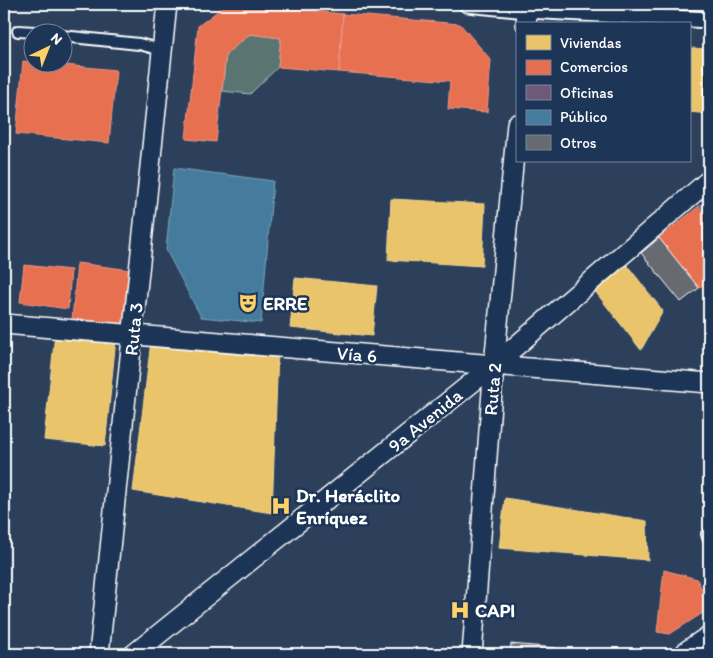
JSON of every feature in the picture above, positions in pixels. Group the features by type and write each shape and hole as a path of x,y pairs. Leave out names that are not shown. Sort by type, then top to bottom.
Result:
{"main road":[{"path":"690,654 709,641"}],"street":[{"name":"Ruta 3","path":"99,654 167,4"},
{"path":"467,4 527,12 709,20"},
{"name":"Ruta 2","path":"472,654 494,365 516,134"},
{"name":"9a Avenida","path":"134,654 494,365 709,180"},
{"name":"Vía 6","path":"4,324 709,383"}],"lane":[{"path":"18,31 22,31"},
{"path":"72,37 139,44 162,50"}],"green space":[{"path":"250,34 281,38 278,67 250,94 222,91 226,54"}],"building: Viviendas":[{"path":"690,48 709,49 709,114 690,112"},
{"path":"391,199 485,204 482,266 388,260"},
{"path":"627,265 663,311 641,350 594,290"},
{"path":"295,278 377,286 372,336 290,328"},
{"path":"55,333 116,339 105,446 44,440"},
{"path":"151,341 278,351 272,513 133,491"},
{"path":"505,498 647,521 648,560 499,548"}],"building: Comercios":[{"path":"227,4 248,4 343,14 339,72 278,67 281,38 250,34 226,54 216,142 186,139 198,26"},
{"path":"343,14 460,24 491,60 487,112 448,109 450,81 339,72"},
{"path":"72,66 116,70 109,143 16,134 22,71 72,72"},
{"path":"699,206 709,219 709,280 699,288 659,238"},
{"path":"77,263 131,270 127,327 72,320"},
{"path":"24,265 71,270 68,309 20,302"},
{"path":"664,570 697,579 709,604 709,609 670,634 657,632"}],"building: Oficinas":[{"path":"709,198 709,219 699,206"}],"building: Público":[{"path":"174,168 273,181 261,323 201,317 166,250"}],"building: Otros":[{"path":"659,238 699,288 681,302 641,253"},
{"path":"511,644 556,648 556,654 510,654"}],"place":[{"name":"ERRE","path":"248,303"},
{"name":"Dr. Heráclito Enríquez","path":"281,506"},
{"name":"CAPI","path":"460,610"}]}
